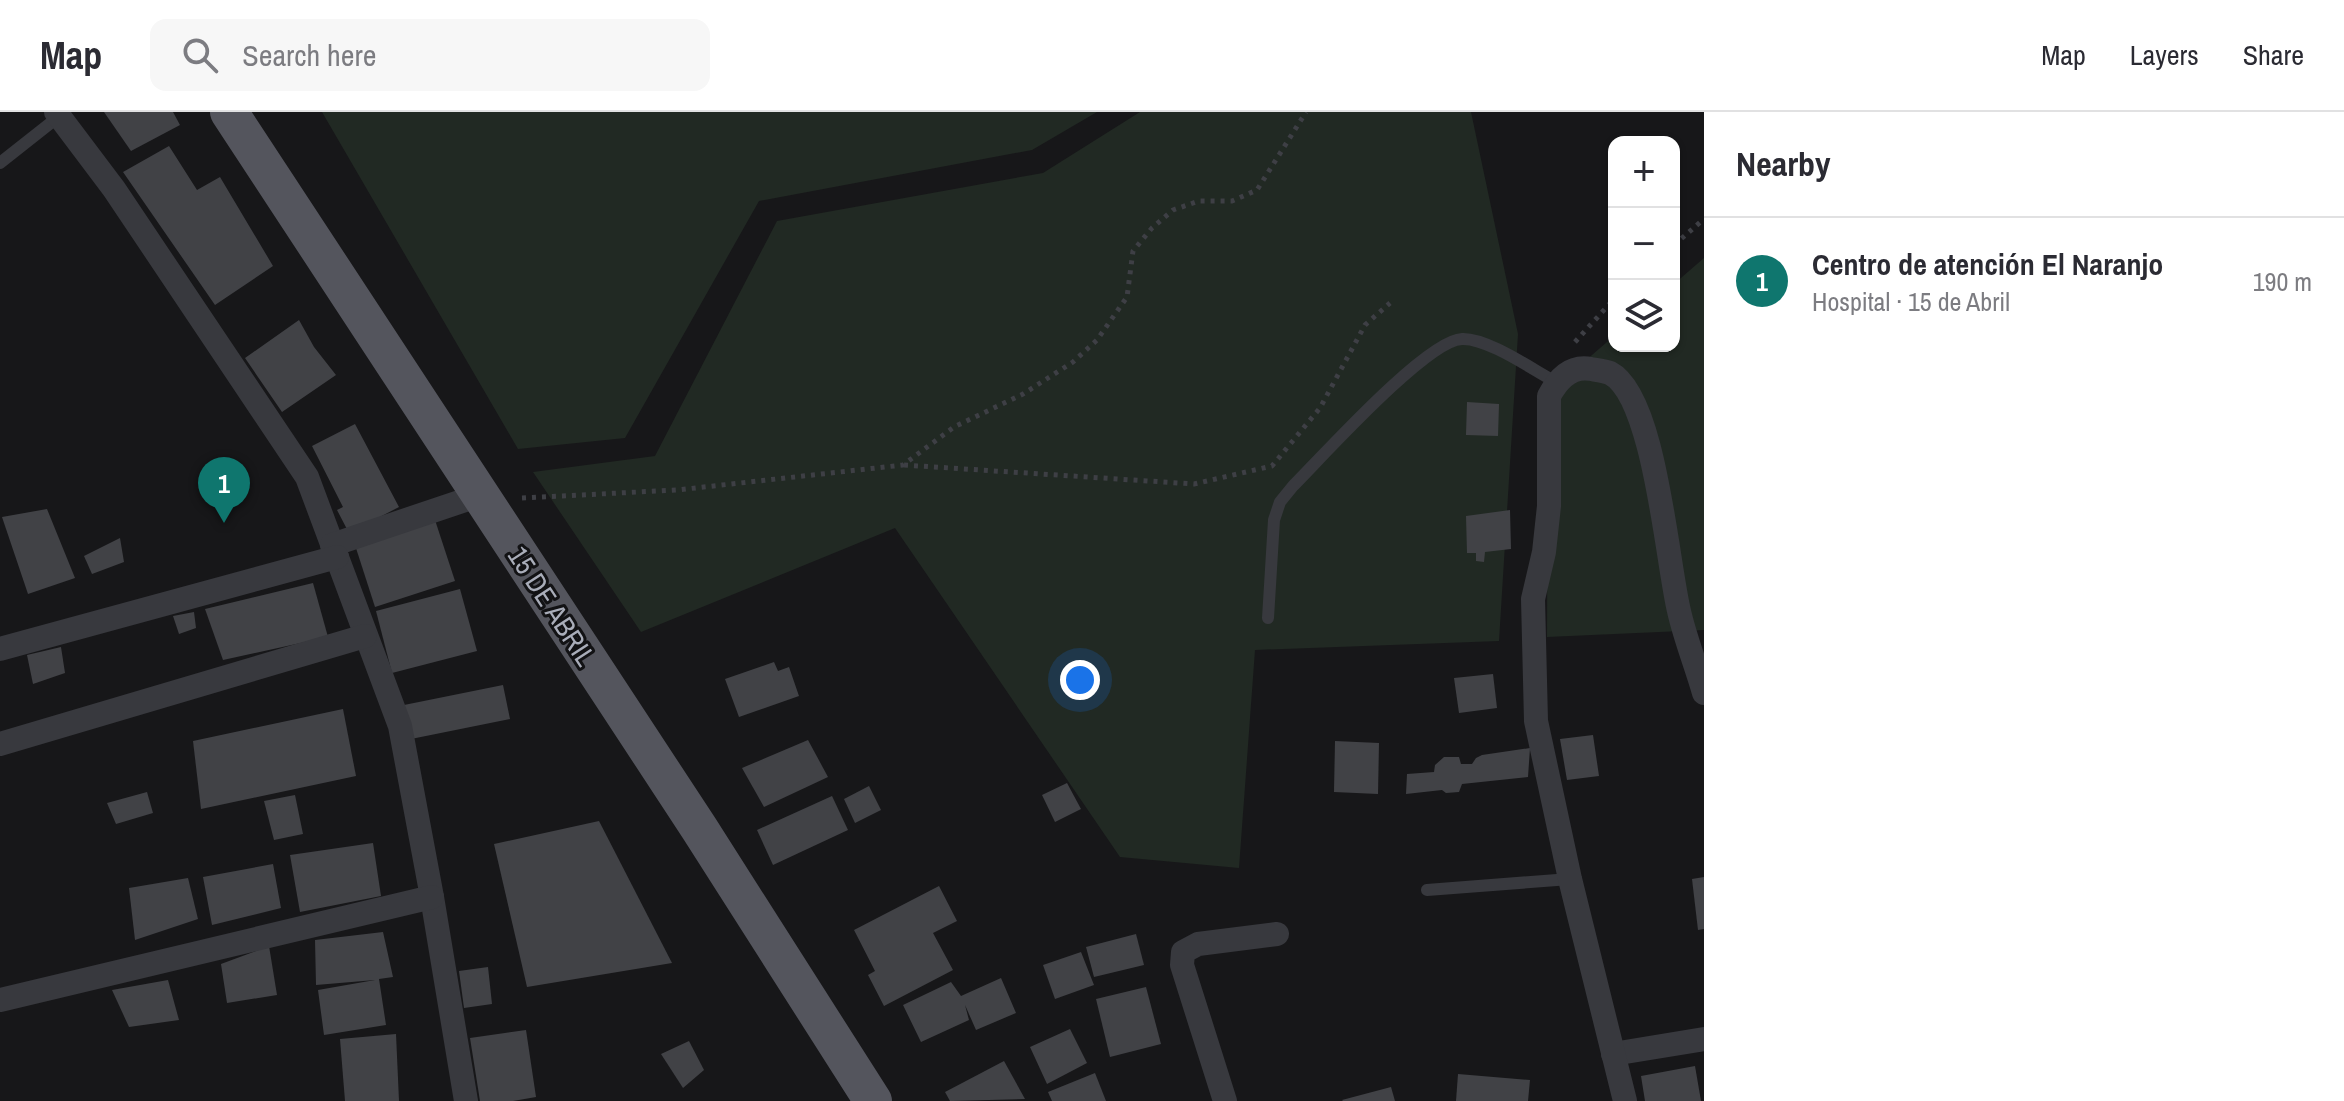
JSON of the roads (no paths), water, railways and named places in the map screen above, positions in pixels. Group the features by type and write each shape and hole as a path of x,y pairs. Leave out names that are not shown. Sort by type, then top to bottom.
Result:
{"main road":[{"name":"15 DE ABRIL","path":"229,112 699,828 873,1101"}],"street":[{"path":"60,113 307,477 400,726 466,1101"},
{"path":"1625,1101 1570,879 1536,721 1533,599 1544,552 1549,506 1549,396 1561,378 1581,367 1611,373 1631,396 1650,451 1678,610 1704,693"},
{"path":"0,649 335,551 480,495"},
{"path":"0,744 365,636"},
{"path":"0,1000 432,897"},
{"path":"1225,1101 1182,965 1183,952 1198,944 1277,934"},
{"path":"1613,1054 1704,1039"}],"lane":[{"path":"0,163 60,113"},
{"path":"1268,618 1274,520 1280,502 1419,361 1452,341 1464,338 1561,378"},
{"path":"1427,890 1570,879"}],"place":[{"name":"Centro de atención El Naranjo","path":"224,523"}]}
